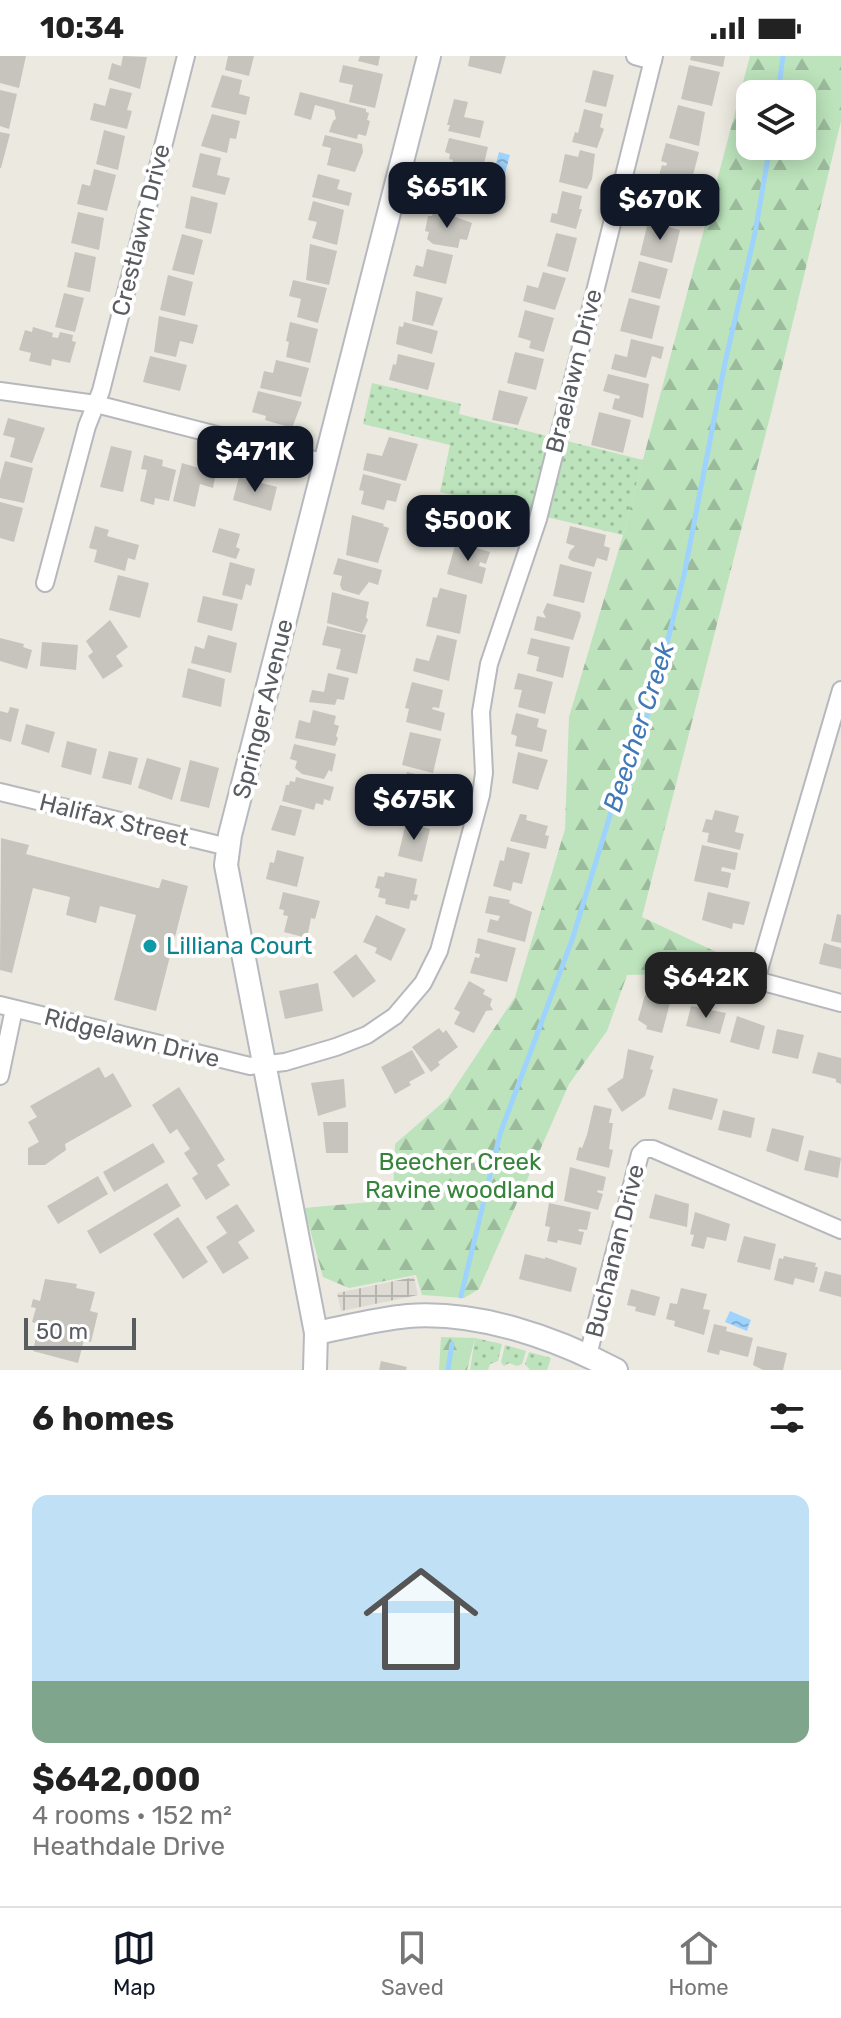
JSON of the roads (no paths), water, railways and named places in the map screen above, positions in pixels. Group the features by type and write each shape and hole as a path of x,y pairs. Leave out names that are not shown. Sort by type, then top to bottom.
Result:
{"street":[{"name":"Crestlawn Drive","path":"45,583 87,426 96,404 186,56"},
{"name":"Springer Avenue","path":"315,1370 316,1333 227,880 228,847 429,56"},
{"name":"Braelawn Drive","path":"265,1064 298,1058 367,1035 395,1016 423,983 439,951 481,795 484,773 481,712 489,664 538,519 654,58 635,56"},
{"path":"0,391 96,404 326,463"},
{"path":"841,690 756,980 841,1003"},
{"name":"Halifax Street","path":"0,792 228,847"},
{"path":"0,1076 7,1007"},
{"name":"Ridgelawn Drive","path":"7,1007 243,1065 265,1064"},
{"name":"Buchanan Drive","path":"588,1355 639,1159 645,1149 653,1149 841,1230"},
{"path":"316,1333 407,1316 454,1317 513,1330 588,1355 616,1370"}],"water":[{"path":"499,152 510,155 504,177 493,174"},
{"path":"730,1311 751,1320 747,1331 725,1322"}],"waterway":[{"name":"Beecher Creek","path":"780,80 783,56"},
{"name":"Beecher Creek","path":"461,1296 500,1134 572,940 623,773 652,704 684,575 768,160"},
{"name":"Beecher Creek","path":"448,1370 452,1344"}],"place":[{"name":"Lilliana Court","path":"150,946"}],"park label":[{"name":"Beecher Creek Ravine woodland","path":"460,1176"}]}
